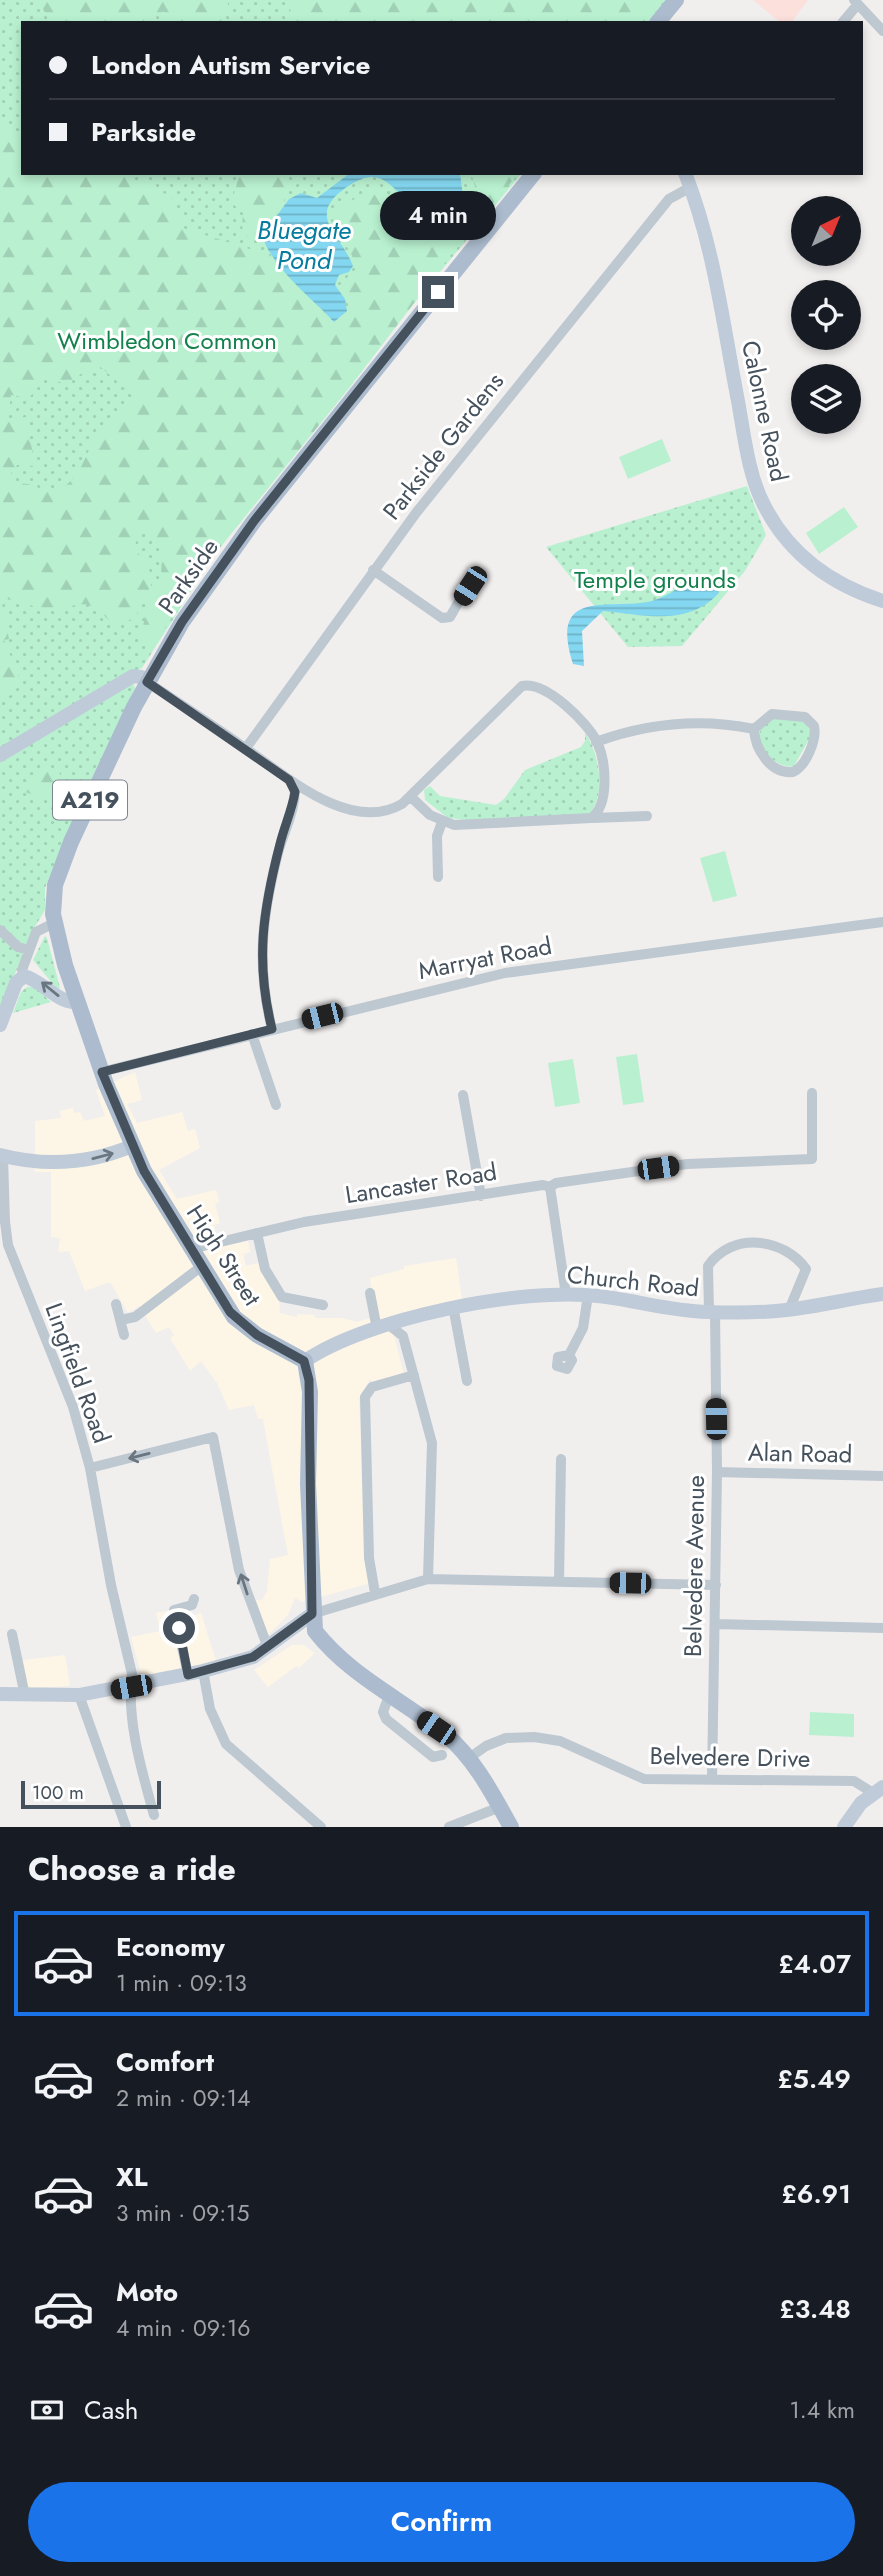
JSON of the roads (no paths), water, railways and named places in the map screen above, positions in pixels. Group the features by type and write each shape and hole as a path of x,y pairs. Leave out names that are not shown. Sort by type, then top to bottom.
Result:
{"main road":[{"path":"659,21 676,0"},
{"name":"Parkside","path":"102,1072 76,1002 54,923 53,901 61,866 147,682 182,622 254,521 532,175"},
{"name":"High Street","path":"102,1072 132,1146 153,1188 241,1324 304,1361"},
{"path":"304,1361 310,1392 312,1614 315,1631 338,1657 447,1735 469,1758 511,1827"}],"street":[{"path":"844,21 861,3 883,31"},
{"name":"Parkside Gardens","path":"246,748 373,570 669,199 688,180"},
{"name":"Calonne Road","path":"688,180 704,222 748,456 763,503 786,539 813,566 841,585 883,601"},
{"path":"373,570 442,618 450,617 474,575"},
{"path":"0,755 133,676 141,677 246,748 294,785 363,813 391,811 411,797 522,686 535,686 571,711 596,742 602,762 603,784 601,807 591,818"},
{"path":"772,714 805,717 816,732 799,770 787,773 759,752 754,729 772,714"},
{"path":"596,742 622,733 681,723 725,723 754,729"},
{"path":"272,1029 261,977 262,927 271,878 293,801 294,785"},
{"path":"411,797 442,822 467,825 647,816"},
{"path":"438,877 438,836 442,822"},
{"name":"Marryat Road","path":"102,1072 516,971 883,922"},
{"path":"24,976 22,970 29,950 41,928 54,923"},
{"path":"0,930 18,947 29,950"},
{"path":"24,976 37,979 61,998 76,1002"},
{"path":"0,1026 16,983 24,976"},
{"path":"252,1034 276,1105"},
{"name":"Lancaster Road","path":"191,1249 304,1222 543,1185 550,1187 556,1183 687,1164 812,1164 812,1093"},
{"path":"463,1095 481,1196"},
{"path":"2,1156 73,1163 132,1146"},
{"name":"Lingfield Road","path":"2,1156 8,1245 73,1407 89,1468 111,1584 132,1674 131,1687 142,1769 154,1815"},
{"path":"550,1187 566,1295"},
{"path":"257,1233 265,1269 282,1297 323,1305"},
{"path":"712,1312 708,1266 729,1247 754,1243 791,1251 806,1269 789,1310"},
{"path":"120,1320 135,1317 202,1266"},
{"path":"370,1293 383,1327 403,1336 432,1443 429,1578"},
{"name":"Church Road","path":"304,1361 328,1347 453,1306 566,1295 588,1296 670,1310 789,1310 883,1294"},
{"path":"569,1355 583,1328 588,1296"},
{"path":"116,1304 124,1335"},
{"path":"453,1306 467,1381"},
{"name":"Belvedere Avenue","path":"712,1312 717,1472 712,1779"},
{"path":"375,1593 369,1558 365,1397 372,1387 414,1375"},
{"path":"89,1468 212,1437 239,1570 268,1648"},
{"path":"559,1582 561,1460"},
{"name":"Alan Road","path":"717,1472 883,1476"},
{"path":"0,1694 79,1695 131,1687 242,1661 268,1648 312,1614 429,1578 716,1585"},
{"path":"188,1675 174,1610 190,1606 194,1599"},
{"path":"715,1624 883,1628"},
{"path":"12,1634 25,1696"},
{"path":"204,1671 210,1709 226,1744 320,1827"},
{"path":"79,1695 126,1827"},
{"path":"389,1696 383,1712 386,1719 433,1757 443,1755"},
{"name":"Belvedere Drive","path":"469,1758 486,1746 506,1738 534,1737 560,1741 644,1779 853,1781 878,1790"},
{"path":"844,1827 878,1790"},
{"path":"449,1827 500,1807"}],"water":[{"name":"Bluegate Pond","path":"347,175 460,175 464,204 460,215 453,217 421,210 392,186 373,177 360,180 344,189 333,199 327,217 353,266 349,272 339,275 335,285 345,299 347,311 334,322 284,271 262,236 289,199 301,193 317,198"},
{"path":"700,574 719,593 707,604 679,615 665,616 603,611 582,631 584,666 573,664 567,639 569,623 576,612 587,607 652,601 671,593"}],"waterway":[{"path":"714,592 727,577"}],"park label":[{"name":"Wimbledon Common","path":"167,340"},
{"name":"Temple grounds","path":"655,579"}]}
